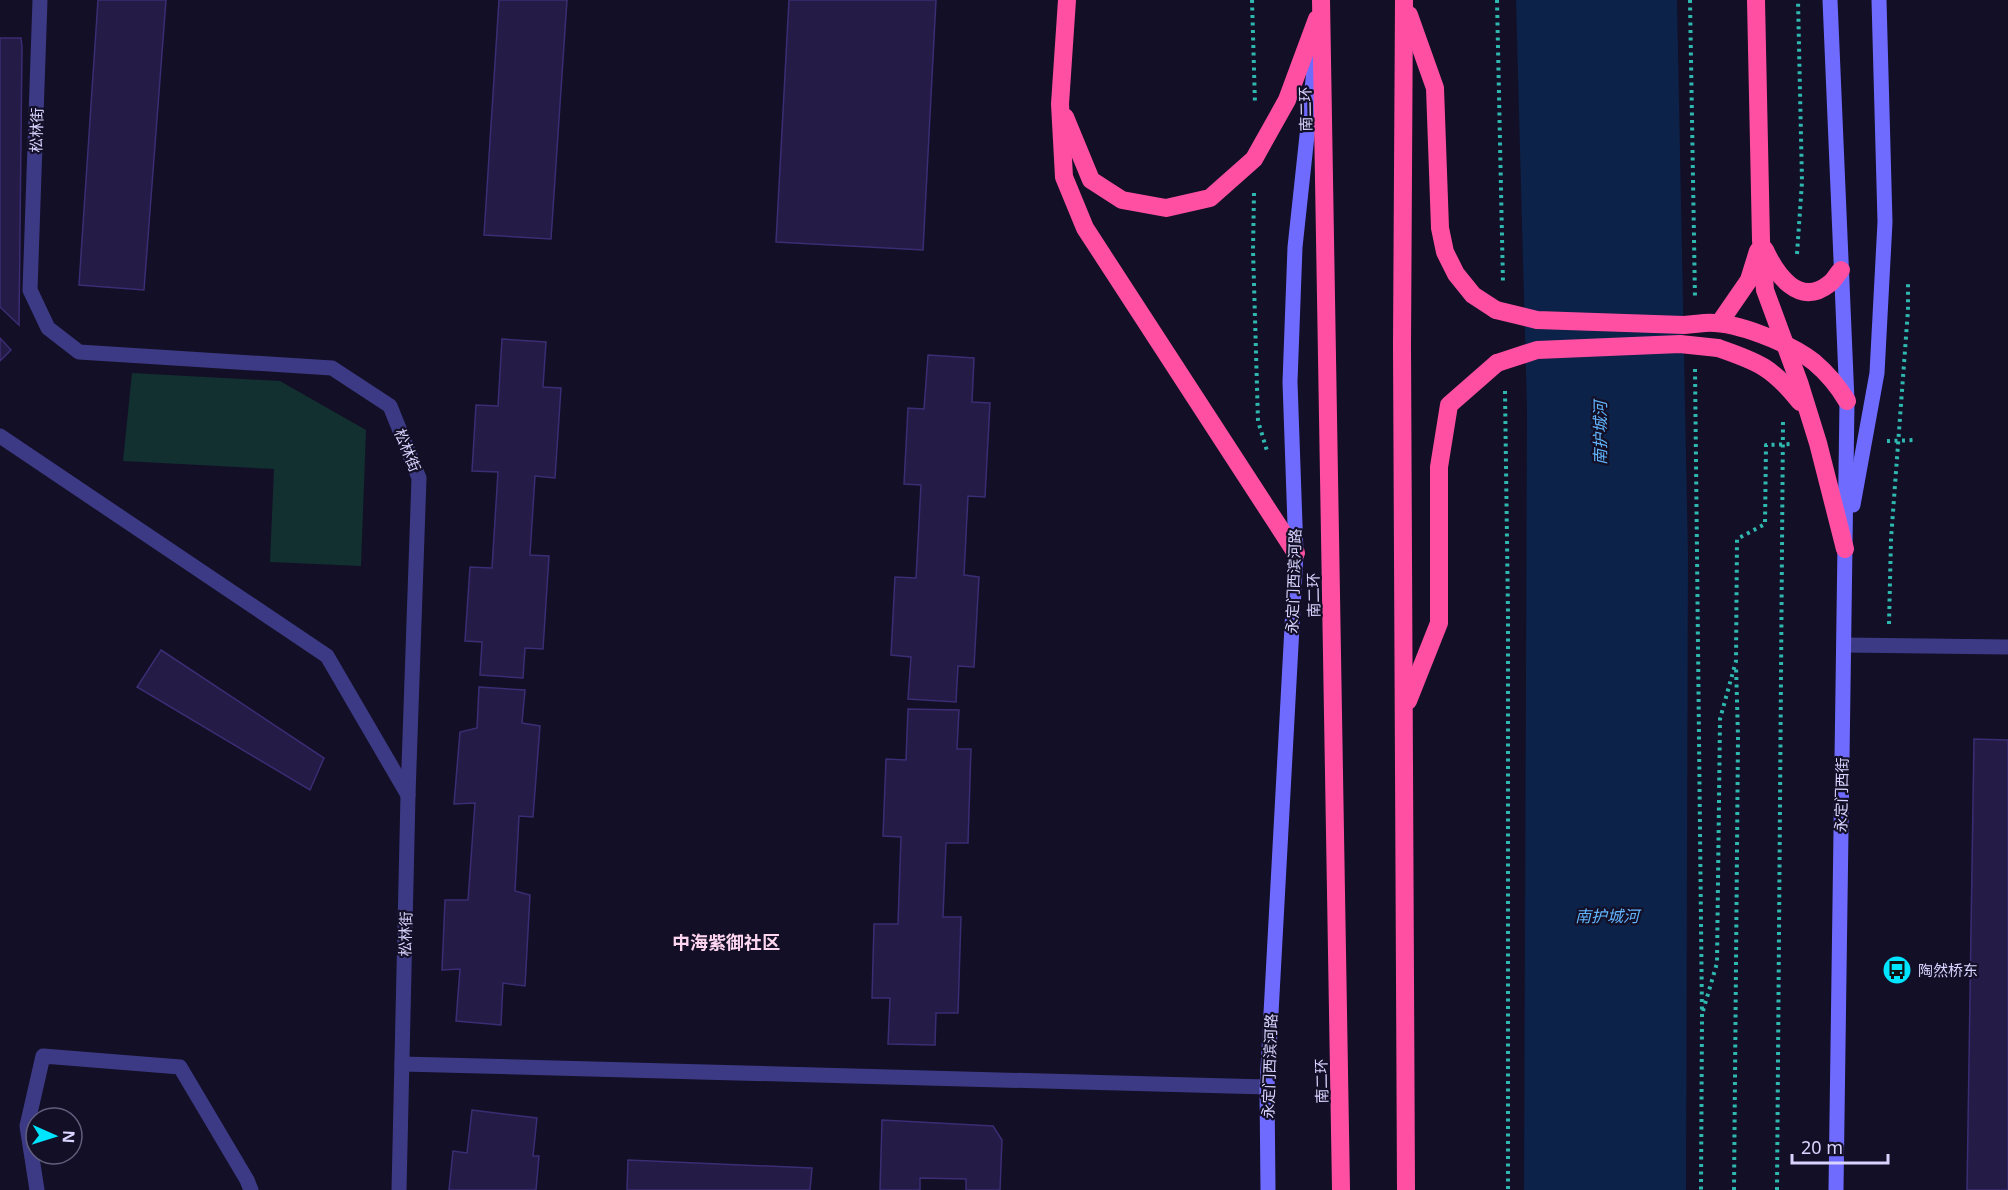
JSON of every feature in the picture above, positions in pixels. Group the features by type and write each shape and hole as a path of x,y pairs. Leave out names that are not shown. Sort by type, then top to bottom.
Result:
{"highway":[{"path":"1067,0 1060,104 1064,177 1085,228 1296,553"},
{"path":"1756,0 1761,240 1765,290 1818,443 1845,549"},
{"path":"1404,1 1435,87 1440,228 1445,252 1456,274 1473,295 1496,310 1537,320 1683,325 1712,323 1761,335 1812,360 1830,377 1847,401"},
{"path":"1404,1 1402,369 1406,1190"},
{"path":"1060,104 1091,180 1122,200 1166,208 1210,198 1254,159 1287,100 1321,4"},
{"name":"南二环","path":"1321,4 1341,1190"},
{"path":"1761,240 1774,269 1788,286 1804,292 1819,290 1830,284 1841,270"},
{"path":"1712,323 1749,280 1761,240"},
{"path":"1404,711 1439,623 1439,467 1449,405 1497,363 1537,350 1680,344 1718,348 1749,358 1774,372 1807,410"}],"street":[{"name":"松林街","path":"40,0 30,290 48,328 79,352 332,368 390,406 419,478 408,795 399,1190"},
{"name":"永定门西街","path":"1830,0 1847,401 1836,1190"},
{"path":"1845,549 1877,373 1885,222 1879,0"},
{"name":"永定门西滨河路","path":"1268,1190 1267,1087 1296,553 1290,382 1295,248 1321,4"},
{"path":"0,436 327,656 408,795"},
{"path":"1844,645 2008,647"},
{"path":"37,1190 27,1126 42,1056 180,1067 251,1190"},
{"path":"402,1064 1267,1087"}],"path":[{"path":"1252,0 1255,112"},
{"path":"1497,0 1503,288"},
{"path":"1690,0 1695,306"},
{"path":"1793,287 1802,182 1798,0"},
{"path":"1254,159 1253,250 1258,422 1268,454"},
{"path":"1695,366 1702,1015 1701,1190"},
{"path":"1505,381 1508,614 1508,1190"},
{"path":"1777,1190 1784,382"},
{"path":"1734,1190 1738,749 1737,539 1765,524 1766,445"},
{"path":"1702,1015 1717,963 1720,719 1736,661"}],"green space":[{"path":"132,373 280,381 366,430 361,566 270,562 274,469 123,461"}],"water":[{"name":"南护城河","path":"1516,0 1677,0 1688,555 1686,1190 1524,1190 1527,410"}],"building":[{"path":"98,0 166,0 144,290 79,285"},
{"path":"499,0 567,0 551,239 484,235"},
{"path":"789,0 936,0 923,250 776,242"},
{"path":"0,38 21,38 22,47 19,325 0,307"},
{"path":"0,338 11,350 0,361"},
{"path":"502,339 546,342 543,387 561,388 555,478 535,476 530,555 549,556 543,649 525,648 523,678 480,675 482,642 465,641 470,567 492,568 498,472 472,471 476,405 498,406"},
{"path":"928,355 974,358 972,402 990,403 985,497 968,496 964,575 979,577 974,667 958,666 956,702 908,699 911,657 891,655 895,577 916,578 921,485 904,484 908,408 924,409"},
{"path":"161,650 324,758 310,790 137,687"},
{"path":"479,687 525,690 522,723 540,726 533,817 519,816 515,891 530,895 525,986 503,983 501,1025 456,1021 460,969 442,970 445,900 468,900 475,803 454,804 460,732 477,728"},
{"path":"908,709 959,710 957,749 971,749 968,843 946,843 943,917 961,917 958,1013 936,1013 935,1045 888,1044 890,998 872,998 874,924 898,924 901,837 883,836 886,759 906,760"},
{"path":"1974,739 2008,740 2008,1190 1967,1190"},
{"path":"472,1110 537,1118 533,1156 539,1156 536,1190 449,1190 453,1151 467,1153"},
{"path":"882,1120 993,1126 1002,1140 1000,1190 966,1190 966,1179 920,1178 920,1190 880,1190"},
{"path":"628,1160 812,1168 810,1190 627,1190"}],"place":[{"name":"陶然桥东","path":"1897,970"}],"district":[{"name":"中海紫御社区","path":"726,942"}]}
